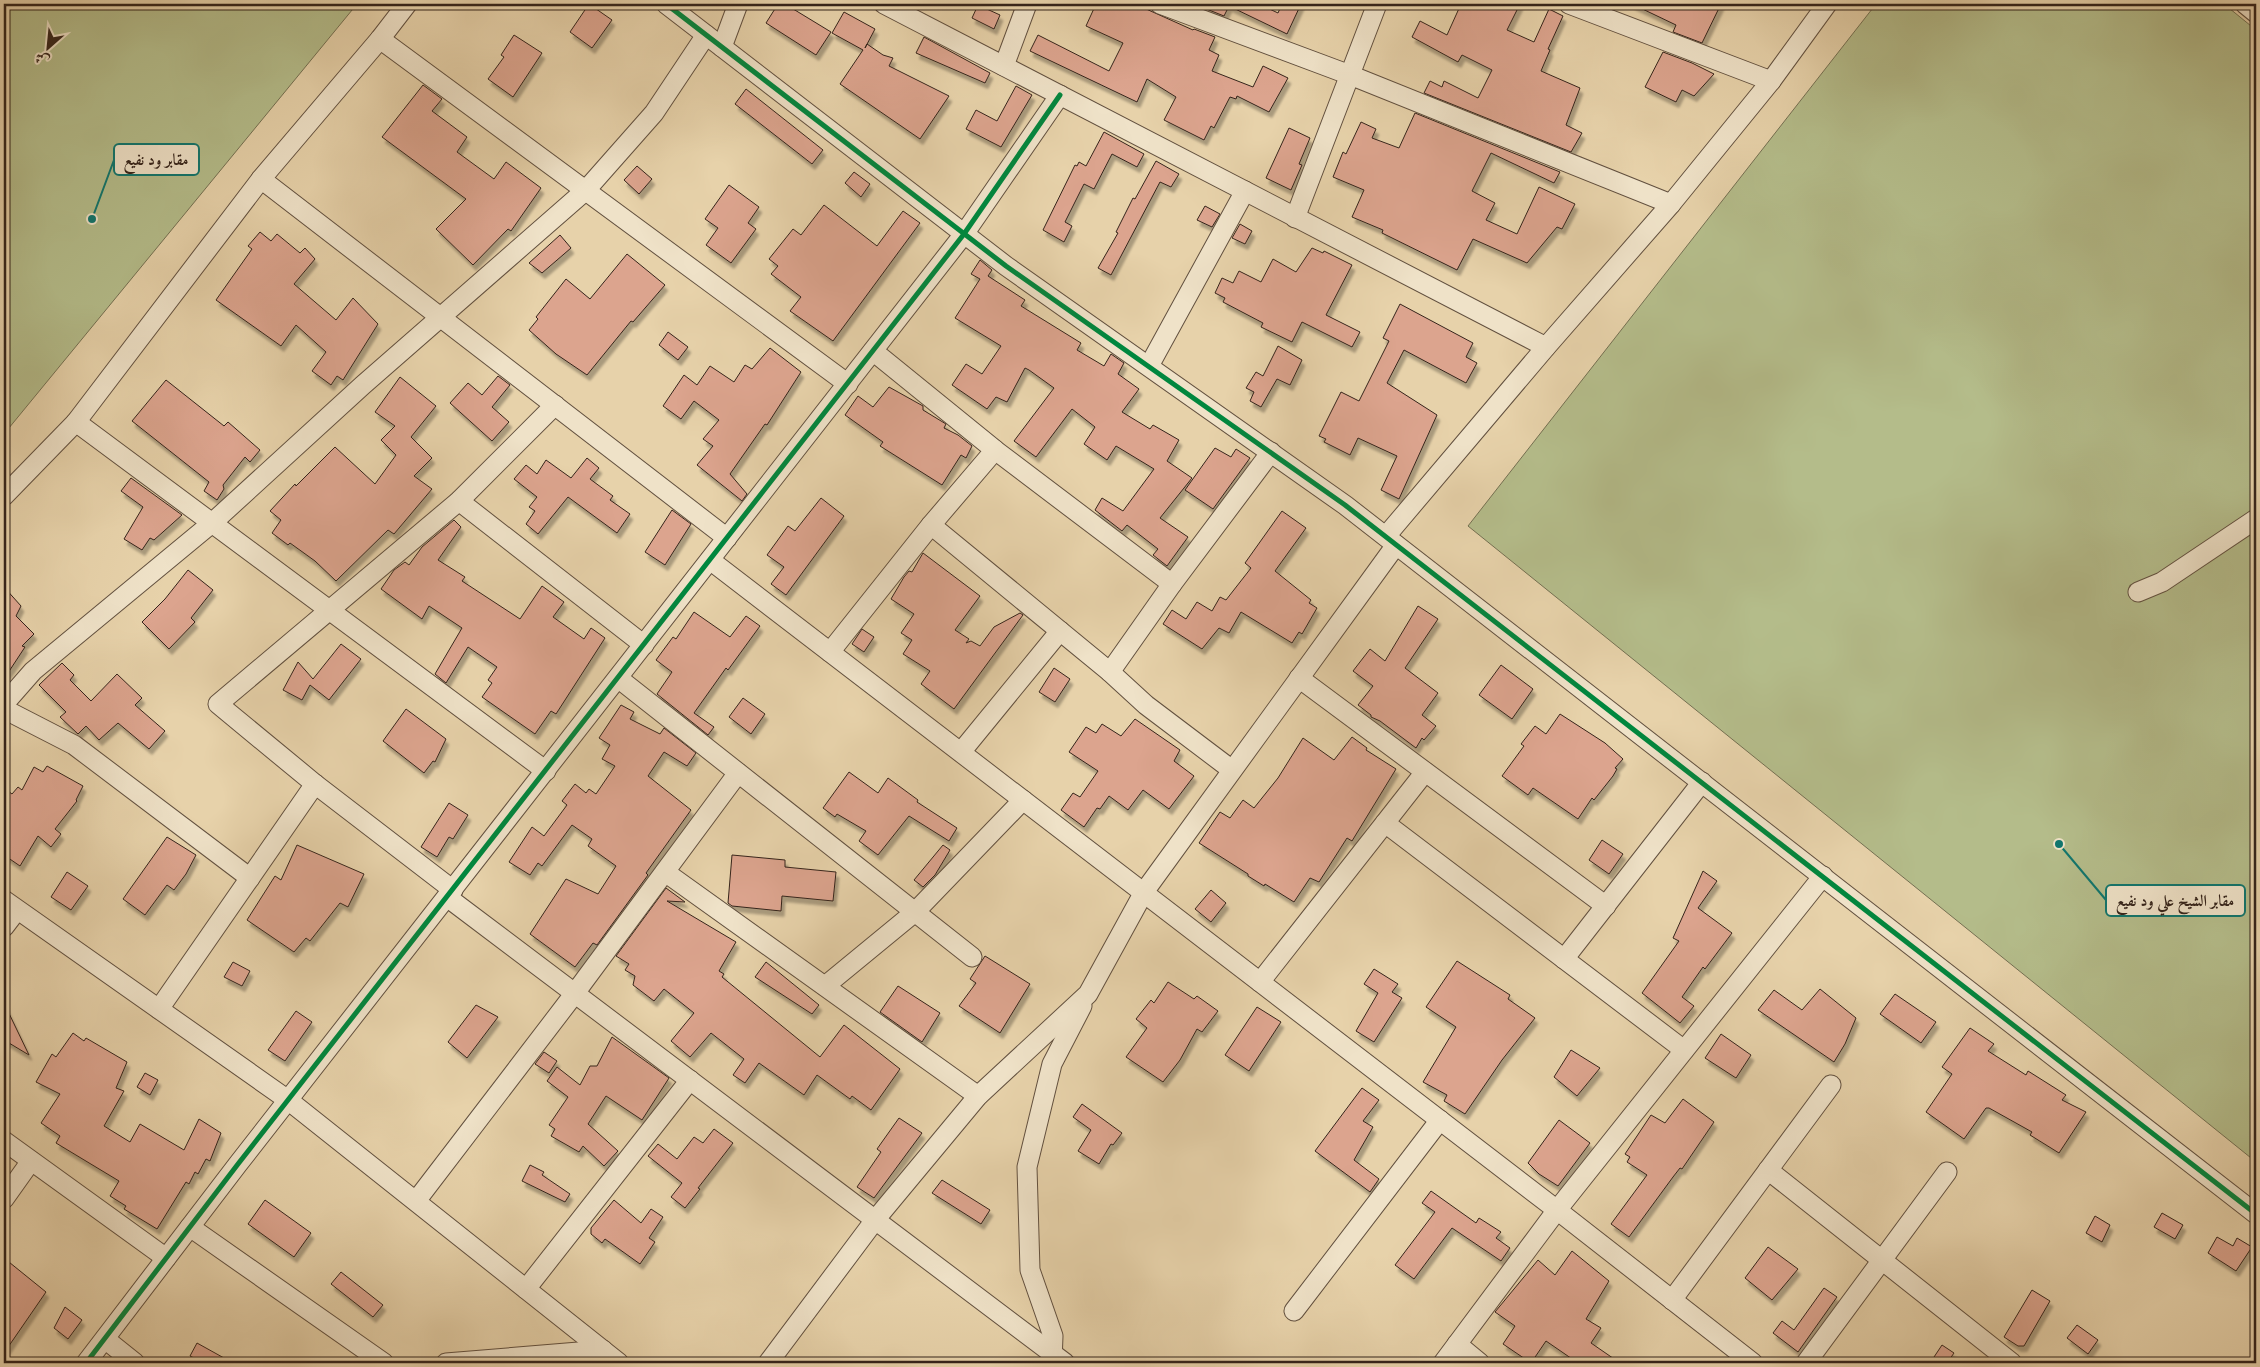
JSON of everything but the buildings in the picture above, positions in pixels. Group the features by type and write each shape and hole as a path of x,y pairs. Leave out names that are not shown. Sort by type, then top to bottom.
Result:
{"street":[{"path":"4,496 76,422 261,179 380,39 407,4"},
{"path":"666,4 1006,266 1271,452 1391,541 2256,1214"},
{"path":"722,47 738,4"},
{"path":"884,4 1546,347"},
{"path":"1004,66 1027,4"},
{"path":"1160,4 1350,75 1672,204"},
{"path":"1294,218 1377,4"},
{"path":"1569,4 1771,81"},
{"path":"1057,1361 1053,1336 1030,1270 1027,1168 1052,1064 1144,892 1299,678 1391,541 1546,347 1672,204 1771,81 1827,4"},
{"path":"2245,4 2256,13"},
{"path":"4,704 32,671 212,523 363,385 586,190 654,113 706,35"},
{"path":"380,39 848,384"},
{"path":"86,1363 288,1100 964,234 1060,95"},
{"path":"261,179 727,538"},
{"path":"1149,366 1245,191"},
{"path":"873,351 995,450 1172,584"},
{"path":"555,405 459,501 218,704 575,993 875,1220 1057,1361"},
{"path":"76,422 546,771"},
{"path":"830,652 931,524 995,450"},
{"path":"1110,672 1172,584 1271,452"},
{"path":"459,501 644,645"},
{"path":"2138,592 2162,582 2256,519"},
{"path":"931,524 1110,672 1146,705 1232,770"},
{"path":"710,560 1144,892 1753,1363"},
{"path":"961,752 1060,631"},
{"path":"618,678 972,957"},
{"path":"1299,678 1606,906"},
{"path":"4,709 74,745 250,878"},
{"path":"1260,982 1426,772"},
{"path":"416,1201 575,993 738,773"},
{"path":"1564,959 1702,782"},
{"path":"159,1009 315,784"},
{"path":"825,986 915,912 1023,800"},
{"path":"1385,823 1684,1050"},
{"path":"665,872 978,1096"},
{"path":"1443,1363 1557,1210 1823,876"},
{"path":"4,927 10,905 288,1100 619,1363"},
{"path":"768,1363 875,1220 978,1096 1088,994"},
{"path":"526,1289 690,1080"},
{"path":"1672,1300 1831,1085"},
{"path":"1294,1311 1440,1120"},
{"path":"4,1141 166,1258"},
{"path":"4,1199 31,1160"},
{"path":"1768,1170 2012,1363"},
{"path":"1806,1363 1947,1172"},
{"path":"190,1227 384,1363"},
{"path":"105,1338 135,1363"},
{"path":"1457,1344 1480,1363"},
{"path":"446,1363 603,1350"}],"green space":[{"path":"4,4 357,4 4,434"},
{"path":"1876,4 2224,4 2256,30 2256,1162 1468,526"}],"cycle path":[{"path":"666,4 1006,266 1345,505 2256,1214"},
{"path":"86,1363 238,1164 964,234 1060,95"}],"place":[{"name":"مقابر ود نفيع","path":"92,219"},
{"name":"مقابر الشيخ علي ود نفيع","path":"2059,844"}]}
